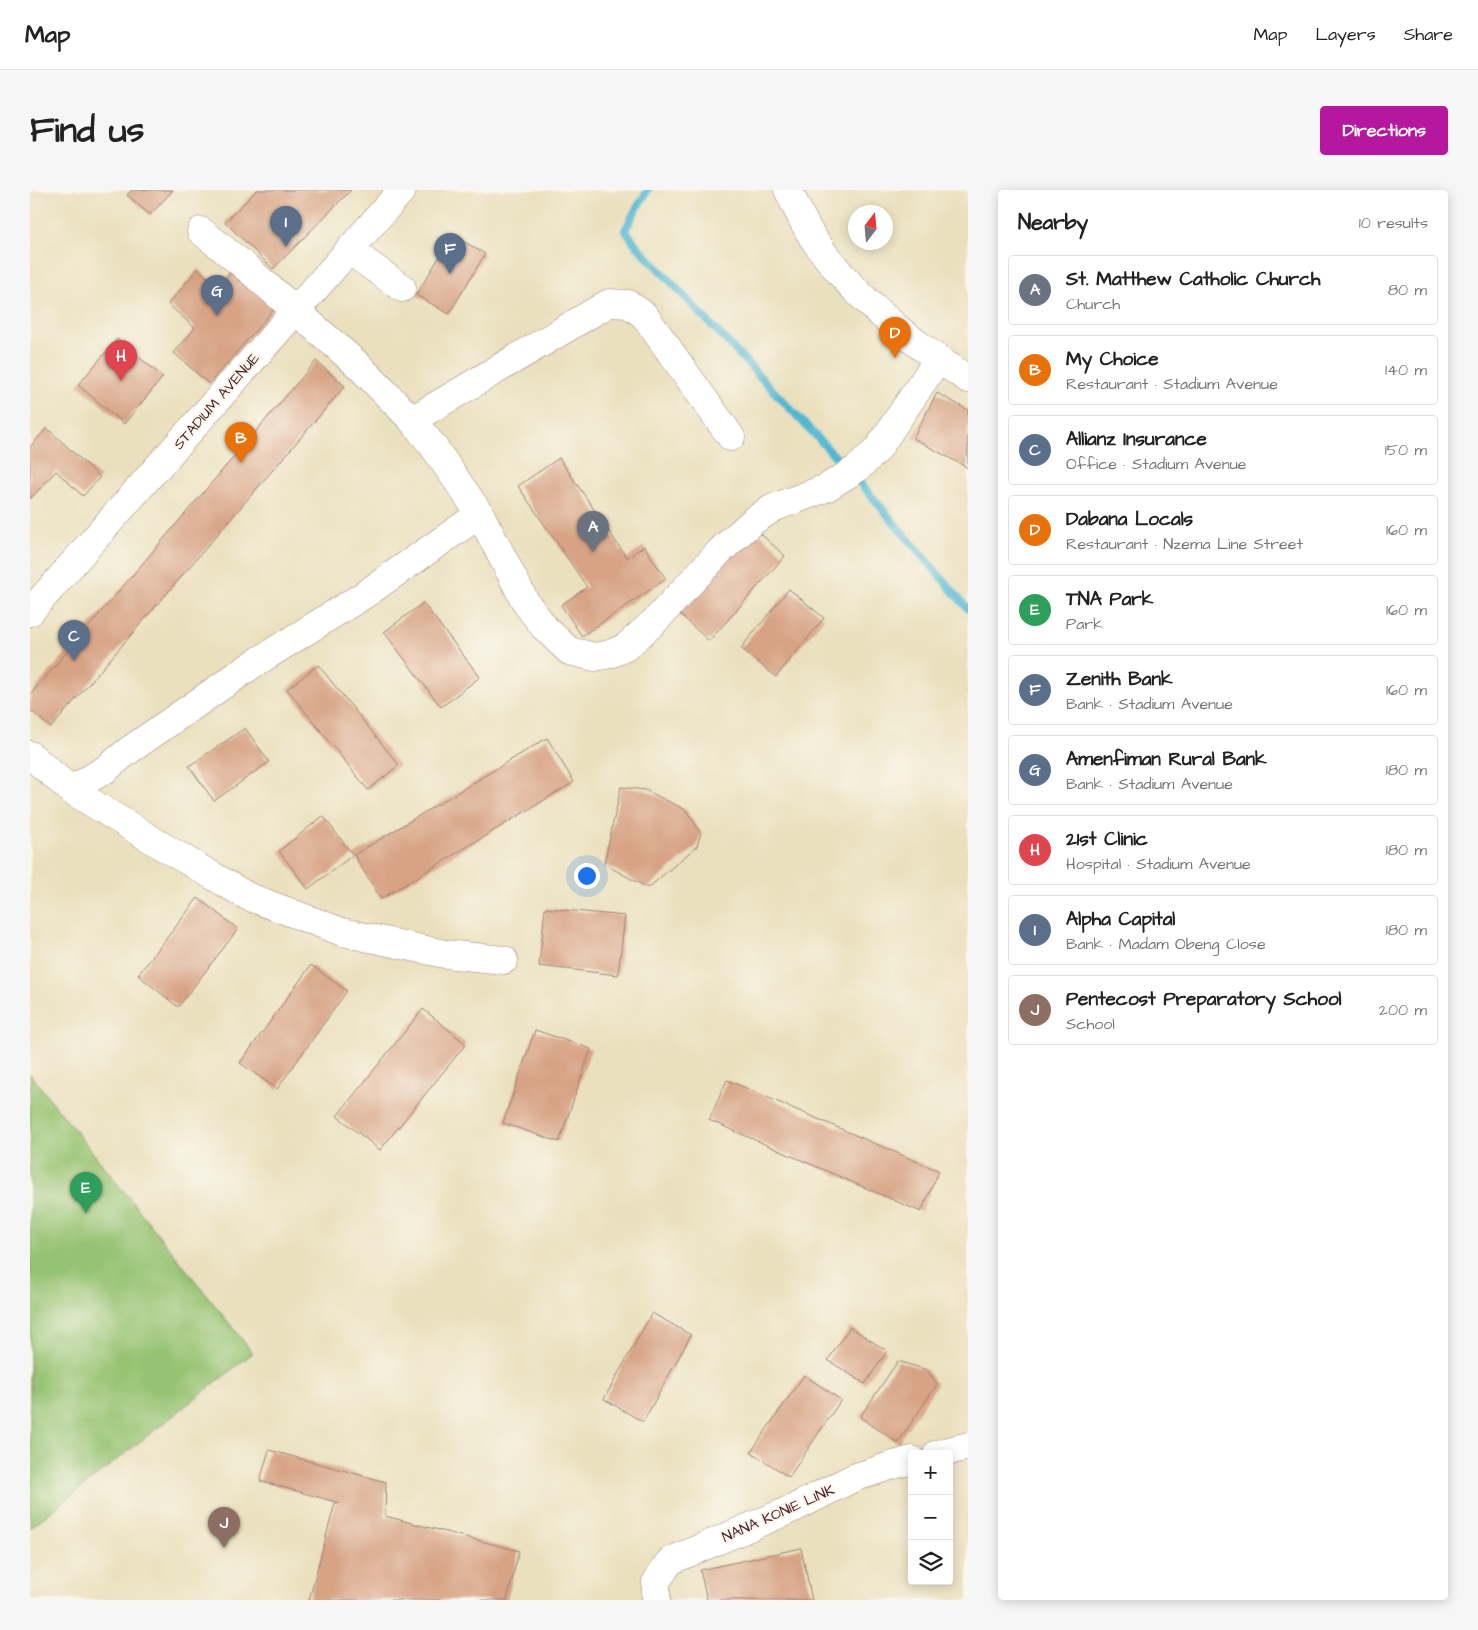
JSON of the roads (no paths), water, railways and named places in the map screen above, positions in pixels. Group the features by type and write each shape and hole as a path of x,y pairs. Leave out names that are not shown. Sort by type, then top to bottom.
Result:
{"street":[{"name":"STADIUM AVENUE","path":"30,612 402,190"},
{"path":"788,190 812,237 840,274 892,324 968,379"},
{"path":"201,231 247,268 358,365 412,420 433,446 480,514 526,603 544,627 569,651 595,657 610,654 626,647 655,621 720,551 753,521 773,508 826,488 858,468 877,450 938,359"},
{"path":"349,250 402,288"},
{"path":"412,420 609,303 628,304 644,315 731,437"},
{"path":"71,790 106,769 128,751 252,665 364,595 480,514"},
{"path":"30,755 71,790 247,896 342,932 445,954 504,960"},
{"path":"952,1450 968,1446"},
{"name":"NANA KONIE LINK","path":"656,1591 670,1562 794,1508 853,1478 908,1461"}],"waterway":[{"path":"648,190 625,230 637,246 862,485 968,609"}],"place":[{"name":"Alpha Capital","path":"286,247"},
{"name":"Zenith Bank","path":"450,274"},
{"name":"Amenfiman Rural Bank","path":"217,316"},
{"name":"Dabana Locals","path":"895,358"},
{"name":"21st Clinic","path":"121,381"},
{"name":"My Choice","path":"241,463"},
{"name":"St. Matthew Catholic Church","path":"593,552"},
{"name":"Allianz Insurance","path":"74,661"},
{"name":"TNA Park","path":"86,1213"},
{"name":"Pentecost Preparatory School","path":"224,1548"}]}
